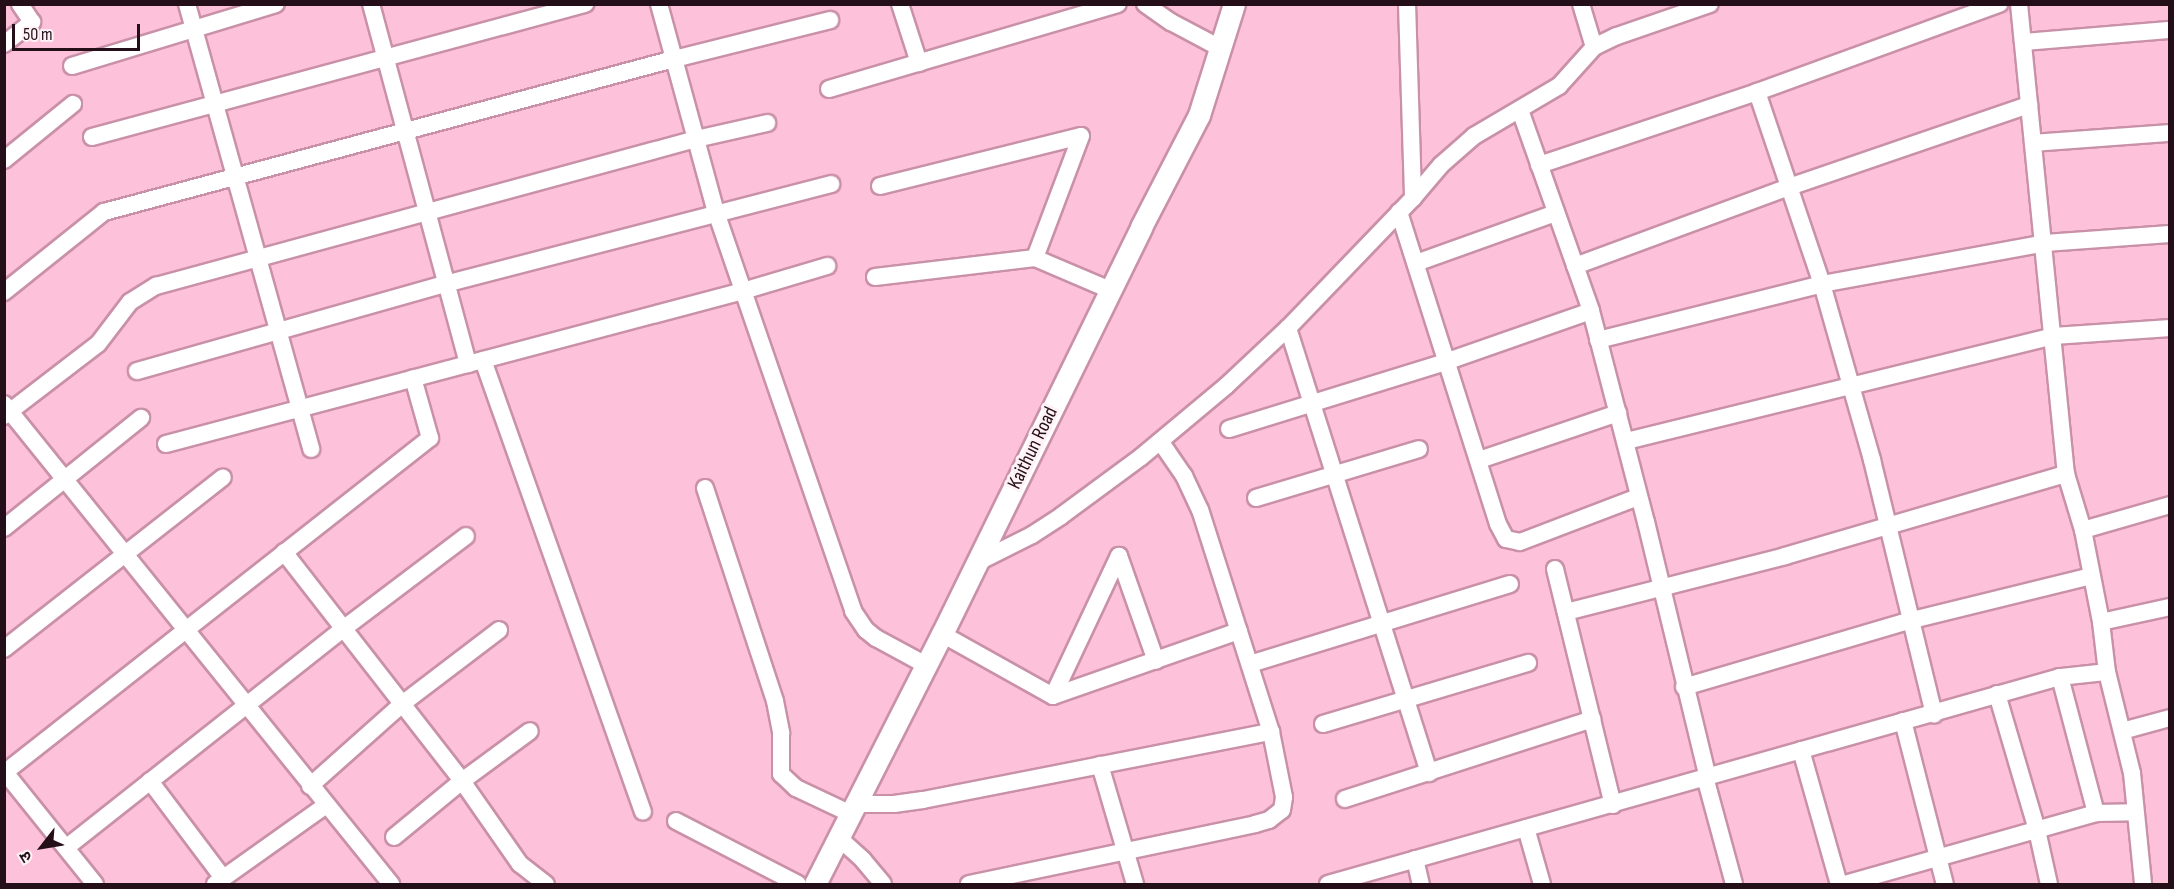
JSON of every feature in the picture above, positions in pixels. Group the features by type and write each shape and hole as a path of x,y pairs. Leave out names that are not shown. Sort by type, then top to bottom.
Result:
{"street":[{"path":"4,44 32,22 21,4"},
{"path":"187,4 311,449"},
{"path":"72,66 276,4"},
{"path":"371,4 445,284 643,811"},
{"path":"92,137 585,4"},
{"path":"659,4 716,212 853,611 866,630 876,638 926,665"},
{"path":"900,4 919,63"},
{"path":"829,89 1118,4"},
{"path":"1145,4 1171,22 1222,49"},
{"name":"Kaithun Road","path":"815,885 942,634 1110,290 1199,116 1222,49 1233,4"},
{"path":"1407,4 1413,198"},
{"path":"1581,4 1594,47"},
{"path":"976,563 1007,549 1047,526 1160,441 1288,328 1400,212 1455,151 1474,136 1559,86 1594,47 1617,36 1710,4"},
{"path":"1539,165 1758,92 1999,4"},
{"path":"2019,4 2045,243 2066,474 2083,530 2101,622 2107,672 2132,773 2143,885"},
{"path":"4,292 104,212 674,59 830,20"},
{"path":"2023,42 2169,30"},
{"path":"1758,92 1822,284 1889,525 1934,715"},
{"path":"4,160 73,104"},
{"path":"1575,266 1790,187 2029,105"},
{"path":"1520,110 1591,311 1626,441 1734,885"},
{"path":"385,883 248,706 66,480 6,411 98,345 123,309 138,295 156,286 696,139 767,123"},
{"path":"2033,142 2169,132"},
{"path":"880,186 1081,136 1035,258"},
{"path":"137,370 445,284 831,184"},
{"path":"1400,212 1498,524 1506,539 1520,542 1638,497"},
{"path":"1416,263 1556,213"},
{"path":"1598,340 1822,284 2045,243 2169,234"},
{"path":"875,277 1035,258 1110,290"},
{"path":"166,444 742,291 827,266"},
{"path":"1229,429 1448,361 1591,311"},
{"path":"1288,328 1429,773"},
{"path":"1626,441 2054,336 2169,328"},
{"path":"95,885 5,772 430,438 413,378"},
{"path":"1479,460 1618,413"},
{"path":"4,528 141,418"},
{"path":"969,885 1255,824 1278,814 1284,804 1271,732 1200,510 1184,476 1160,441"},
{"path":"1256,498 1419,449"},
{"path":"1566,612 1785,556 2066,474"},
{"path":"4,649 224,477"},
{"path":"705,488 776,701 781,733 782,774 790,785 854,809 923,800 1271,732"},
{"path":"2083,530 2169,505"},
{"path":"67,847 248,706 343,628 466,536"},
{"path":"284,552 462,781 520,864 546,885"},
{"path":"1053,696 1119,556 1156,661"},
{"path":"1555,569 1613,805"},
{"path":"1684,687 1912,620 2091,576"},
{"path":"1250,664 1510,585"},
{"path":"2101,622 2169,607"},
{"path":"310,786 402,704 499,630"},
{"path":"942,634 1053,696 1239,631"},
{"path":"1323,724 1528,663"},
{"path":"1336,884 1415,859 1613,805 1903,721 1934,715 1998,694 2060,677 2107,672"},
{"path":"2060,677 2096,813"},
{"path":"1998,694 2037,830 2049,885"},
{"path":"2122,731 2169,718"},
{"path":"1345,799 1592,719"},
{"path":"1903,721 1940,858 1945,885"},
{"path":"394,837 462,781 531,731"},
{"path":"1801,750 1839,885"},
{"path":"1100,765 1135,885"},
{"path":"150,781 219,881 326,805"},
{"path":"1845,885 2096,813 2135,812"},
{"path":"676,821 798,885"},
{"path":"1526,828 1542,885"},
{"path":"840,839 863,860 883,885"},
{"path":"1415,859 1421,885"}]}
